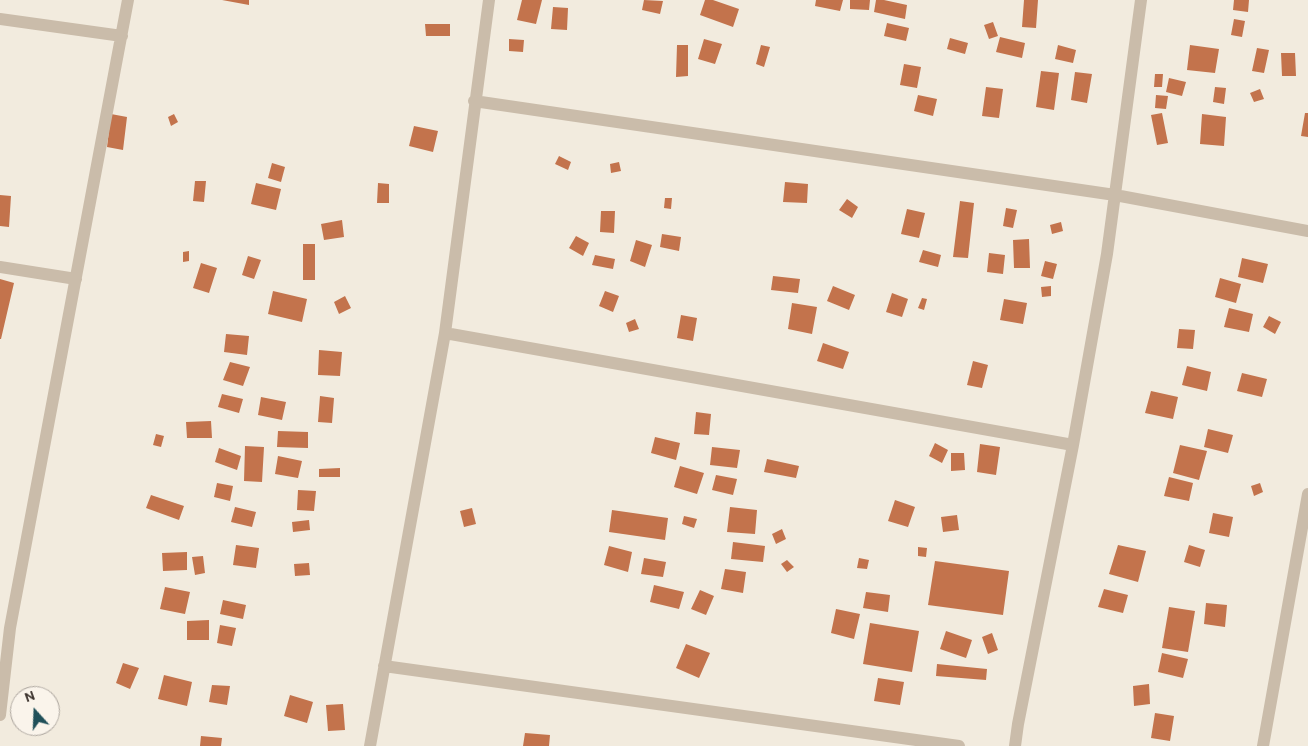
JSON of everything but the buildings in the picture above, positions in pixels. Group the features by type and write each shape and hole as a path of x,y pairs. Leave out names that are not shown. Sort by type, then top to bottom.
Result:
{"street":[{"path":"0,715 5,628 76,279 128,0"},
{"path":"370,746 445,333 474,101 489,0"},
{"path":"1015,746 1108,254 1141,0"},
{"path":"0,19 122,36"},
{"path":"474,101 1115,194 1308,231"},
{"path":"0,267 76,279"},
{"path":"445,333 1073,445"},
{"path":"1263,746 1308,494"},
{"path":"384,666 959,746"}]}
